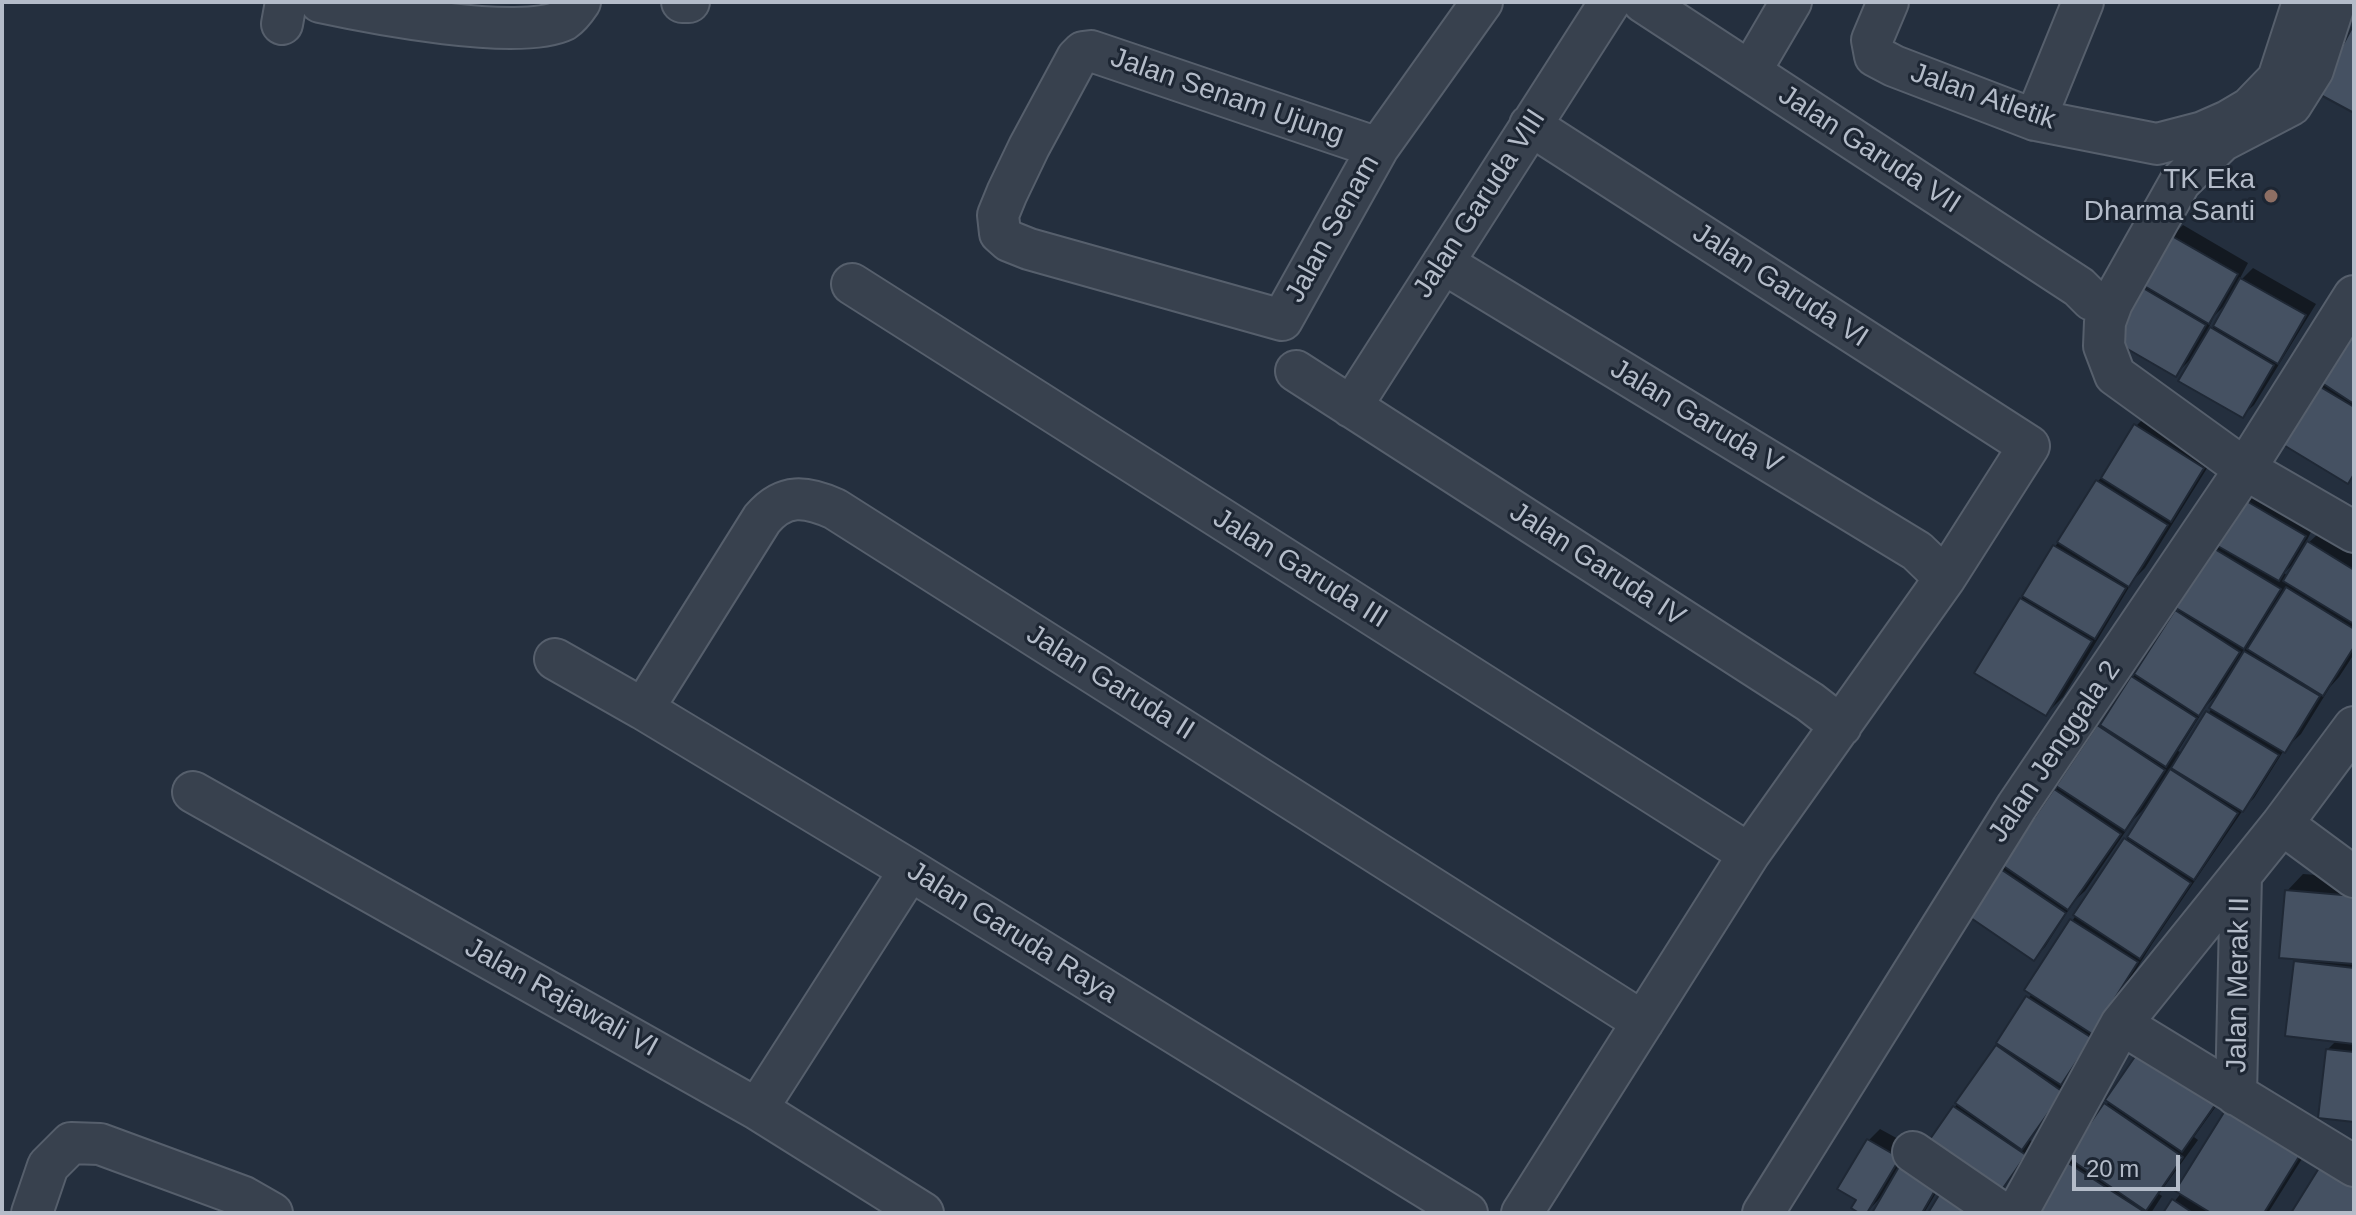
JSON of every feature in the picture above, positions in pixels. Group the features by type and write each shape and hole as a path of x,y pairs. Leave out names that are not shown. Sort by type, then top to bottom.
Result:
{"street":[{"path":"320,2 396,15 515,29 542,27 566,19 580,2"},
{"path":"682,2 689,2"},
{"name":"Jalan Senam","path":"1029,249 1282,320 1378,148 1482,2"},
{"name":"Jalan Garuda VIII","path":"1351,407 1610,2"},
{"name":"Jalan Garuda VII","path":"1643,2 2079,287 2092,300"},
{"path":"1750,72 1791,2"},
{"name":"Jalan Atletik","path":"1888,2 1872,40 1875,56 2035,120 2157,144 2216,127 2250,108 2278,79 2303,2"},
{"path":"2035,120 2083,2"},
{"path":"2335,2 2313,70 2291,105 2222,141 2180,182 2112,303 2105,322 2104,346 2115,375 2245,469 2354,532"},
{"name":"Jalan Senam Ujung","path":"1029,249 1009,241 1000,233 998,215 1029,147 1083,52 1091,51 1378,148"},
{"name":"Jalan Garuda VI","path":"1530,125 2029,446 1945,578"},
{"name":"Jalan Garuda V","path":"1443,263 1917,551 1945,578"},
{"name":"Jalan Garuda III","path":"852,284 1749,854"},
{"name":"Jalan Jenggala 2","path":"1763,1213 2017,806 2245,469 2354,296"},
{"name":"Jalan Garuda IV","path":"1296,371 1810,702 1841,726"},
{"name":"Jalan Garuda II","path":"643,709 773,506 790,499 823,504 849,517 1643,1022"},
{"path":"1522,1213 1749,854 1945,578"},
{"name":"Jalan Garuda Raya","path":"555,659 910,870 1467,1213"},
{"path":"2017,1213 2121,1024 2282,824 2354,727"},
{"name":"Jalan Rajawali VI","path":"193,792 757,1109 923,1213"},
{"path":"2282,824 2354,877"},
{"path":"757,1109 910,870"},
{"name":"Jalan Merak II","path":"2236,1095 2241,875"},
{"path":"2121,1024 2354,1166"},
{"path":"32,1213 48,1166 71,1143 100,1144 244,1197 272,1213"},
{"path":"1913,1152 2002,1213"}],"building":[{"path":"2354,24 2354,113 2317,93"},
{"path":"2170,235 2238,274 2209,324 2141,284"},
{"path":"2240,278 2306,315 2278,364 2213,326"},
{"path":"2143,288 2206,325 2176,377 2112,340"},
{"path":"2354,325 2354,404 2316,379"},
{"path":"2210,327 2274,365 2243,418 2178,381"},
{"path":"2312,382 2354,407 2354,474 2348,484 2277,441"},
{"path":"2134,424 2204,468 2171,522 2101,478"},
{"path":"2096,480 2168,525 2129,587 2057,542"},
{"path":"2243,499 2306,536 2279,581 2216,545"},
{"path":"2307,541 2354,570 2354,624 2283,581"},
{"path":"2053,545 2126,588 2095,639 2022,596"},
{"path":"2213,548 2281,589 2244,649 2176,608"},
{"path":"2286,587 2354,629 2354,647 2323,696 2247,649"},
{"path":"2020,598 2092,641 2046,716 1974,673"},
{"path":"2175,610 2240,652 2199,716 2134,674"},
{"path":"2244,651 2320,696 2285,753 2209,708"},
{"path":"2131,676 2197,718 2166,767 2100,725"},
{"path":"2206,711 2279,755 2243,812 2171,768"},
{"path":"2097,725 2165,770 2125,831 2056,786"},
{"path":"2170,769 2238,813 2194,880 2127,837"},
{"path":"2054,789 2121,834 2068,910 2002,865"},
{"path":"2124,838 2191,883 2140,959 2073,915"},
{"path":"1999,868 2066,913 2034,961 1968,916"},
{"path":"2285,890 2354,896 2354,964 2279,958"},
{"path":"2070,919 2138,962 2092,1034 2024,990"},
{"path":"2294,961 2354,968 2354,1044 2285,1036"},
{"path":"2026,996 2092,1038 2061,1085 1996,1043"},
{"path":"2145,1042 2222,1095 2182,1152 2105,1100"},
{"path":"1996,1045 2063,1092 2022,1150 1955,1103"},
{"path":"2326,1049 2354,1052 2354,1122 2318,1118"},
{"path":"2231,1101 2305,1147 2264,1213 2211,1213 2175,1191"},
{"path":"2104,1103 2183,1157 2146,1211 2067,1157"},
{"path":"1953,1106 2026,1155 2001,1191 1928,1142"},
{"path":"1867,1139 1900,1158 1867,1213 1859,1213 1851,1208 1856,1200 1837,1189"},
{"path":"1904,1158 1941,1180 1922,1213 1872,1213"},
{"path":"2324,1160 2354,1178 2354,1213 2291,1213"},
{"path":"2065,1161 2146,1213 2032,1213"},
{"path":"1942,1190 1978,1213 1928,1213"},
{"path":"2172,1199 2193,1213 2163,1213"}],"place":[{"name":"TK Eka Dharma Santi","path":"2271,196"}]}
